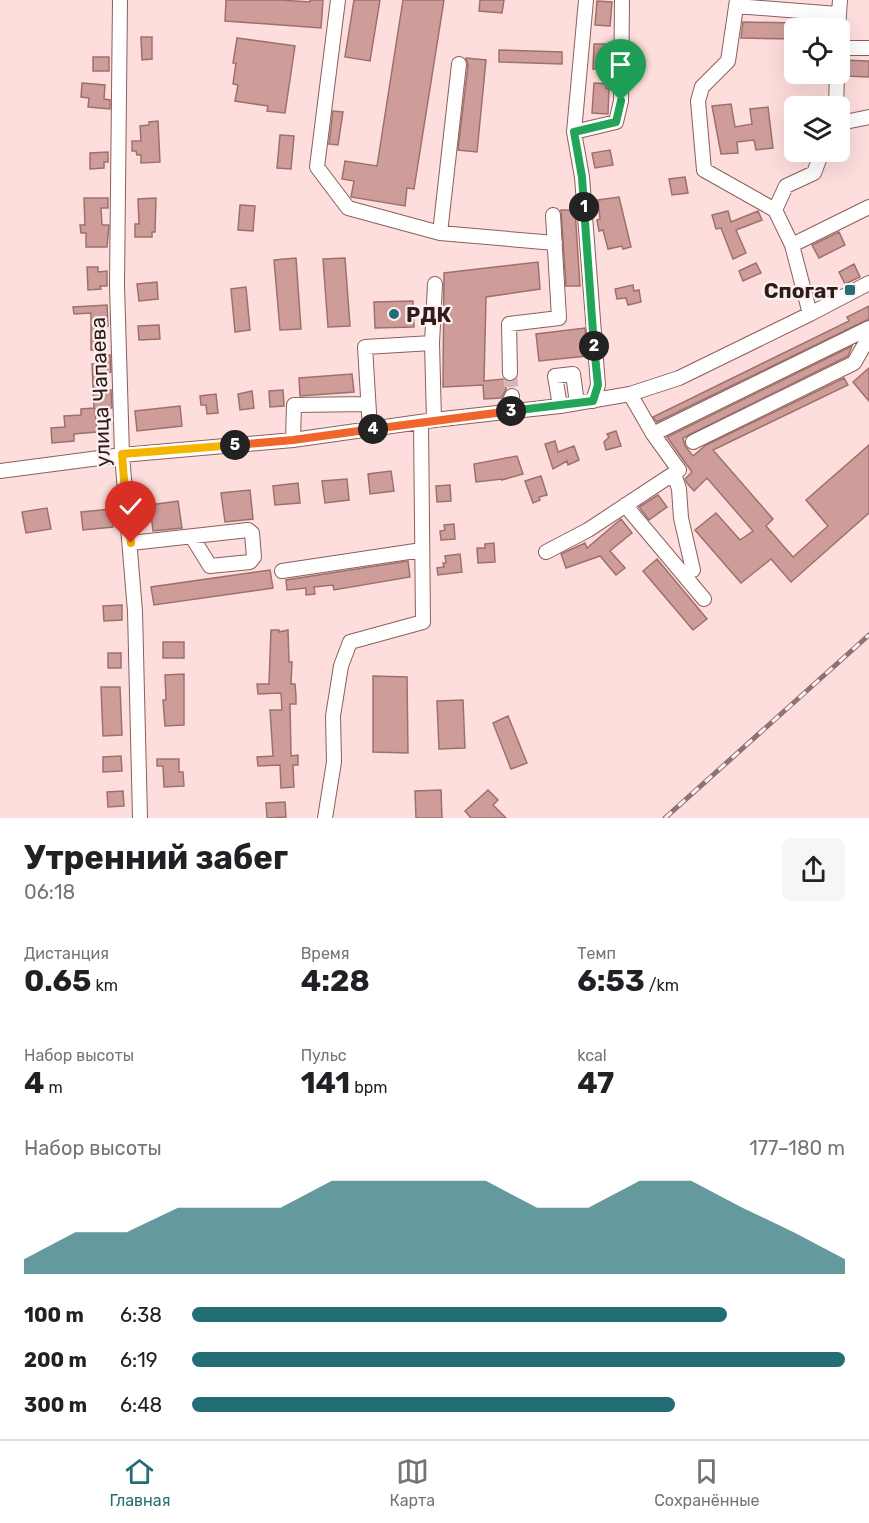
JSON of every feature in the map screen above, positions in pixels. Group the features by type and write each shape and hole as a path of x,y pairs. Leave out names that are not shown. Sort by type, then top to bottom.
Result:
{"street":[{"name":"улица Чапаева","path":"120,0 117,285 122,454 135,611 140,818"},
{"path":"338,0 317,167 348,208 440,233 555,243"},
{"path":"586,0 574,132 582,177 598,385 593,401"},
{"path":"574,132 616,122 621,101 622,0"},
{"path":"810,314 792,244 775,210 704,170 698,102 702,87 728,61 736,3 839,7"},
{"path":"850,48 869,48"},
{"path":"440,233 459,64"},
{"path":"850,121 869,117"},
{"path":"775,210 786,186 814,172 818,162"},
{"path":"792,244 869,207"},
{"path":"510,373 509,324 559,318 553,214"},
{"path":"0,471 122,454 293,440 560,406 630,394 679,378 869,283"},
{"path":"325,818 334,762 335,706 340,666 350,642 423,622 422,550 435,284"},
{"path":"653,434 869,328"},
{"path":"693,442 854,363 869,337"},
{"path":"370,429 365,347 432,343"},
{"path":"560,406 555,376 573,374 577,403"},
{"path":"546,552 588,530 679,471 653,434 630,394"},
{"path":"505,412 512,396"},
{"path":"293,440 294,405 368,404"},
{"path":"674,474 680,489 681,518 693,570"},
{"path":"625,505 704,599"},
{"path":"131,543 192,537"},
{"path":"282,571 422,550"}],"building":[{"path":"226,0 310,2 310,0 323,0 321,28 225,21"},
{"path":"354,0 380,0 370,61 345,57"},
{"path":"403,0 444,0 414,189 407,188 405,206 351,197 354,181 342,179 345,161 377,166"},
{"path":"480,0 504,0 502,13 479,11"},
{"path":"597,1 612,2 610,26 595,25"},
{"path":"743,22 784,23 784,39 741,38"},
{"path":"141,37 152,37 152,59 142,60"},
{"path":"237,38 295,46 285,113 267,111 268,106 235,101 238,85 233,84 236,63 233,63"},
{"path":"594,44 612,44 611,69 593,69"},
{"path":"499,50 562,52 562,64 499,62"},
{"path":"93,57 109,57 109,71 93,71"},
{"path":"466,58 486,60 477,152 458,150 468,65"},
{"path":"850,60 869,61 869,77 850,76"},
{"path":"82,83 105,85 104,99 110,100 110,109 88,107 89,98 81,97"},
{"path":"594,83 607,84 606,88 609,89 608,114 592,113"},
{"path":"731,104 735,127 752,124 750,109 768,107 773,148 756,150 754,140 737,142 738,153 721,154 712,106"},
{"path":"333,111 343,112 338,145 329,144"},
{"path":"158,121 160,162 141,163 141,155 132,151 132,141 141,141 140,126"},
{"path":"280,135 294,136 291,169 277,168"},
{"path":"610,150 613,165 595,168 592,153"},
{"path":"108,152 108,162 104,162 104,168 90,169 90,153"},
{"path":"685,177 688,193 672,195 669,179"},
{"path":"619,197 631,247 608,249 603,230 599,231 598,200"},
{"path":"84,198 108,198 108,208 101,208 102,225 109,225 107,247 86,247 86,233 81,233 80,225 85,225"},
{"path":"156,198 155,232 152,232 152,237 135,237 135,224 139,224 138,199"},
{"path":"240,205 255,206 253,231 238,230"},
{"path":"561,210 575,210 580,286 566,286"},
{"path":"728,211 731,222 758,211 762,220 736,230 746,253 733,259 721,228 716,229 712,215"},
{"path":"839,232 845,245 819,258 812,245"},
{"path":"296,258 301,329 280,330 274,260"},
{"path":"345,258 350,326 328,327 323,259"},
{"path":"538,262 540,289 486,297 484,381 504,379 506,381 506,389 501,398 484,399 483,385 443,387 444,273"},
{"path":"756,263 761,273 743,281 739,271"},
{"path":"854,264 860,277 845,284 839,272"},
{"path":"87,267 98,267 98,272 107,271 107,286 88,290"},
{"path":"157,282 158,299 139,301 137,284"},
{"path":"633,285 634,291 639,290 641,302 628,305 626,298 617,299 615,289"},
{"path":"246,287 250,330 235,332 231,289"},
{"name":"РДК","path":"413,301 414,327 375,328 374,302"},
{"path":"107,305 108,326 104,327 105,356 110,355 111,372 104,373 105,391 111,390 112,408 95,409 97,432 74,434 74,441 52,443 51,428 65,427 64,416 81,415 81,409 94,408 92,364 98,364 97,350 91,350 91,313 74,314 73,307"},
{"path":"869,306 869,319 657,422 653,417 849,321 847,317"},
{"path":"159,325 160,339 139,340 138,326"},
{"path":"585,328 587,356 539,361 536,334"},
{"path":"852,346 848,356 683,438 685,446 693,456 706,445 844,378 848,385 713,450 773,519 766,526 793,557 828,526 806,500 869,445 869,513 791,582 771,559 741,583 695,530 716,513 740,540 753,531 707,478 694,491 685,479 692,472 667,437"},
{"path":"869,368 869,401 853,382"},
{"path":"352,374 354,392 300,396 299,378"},
{"path":"283,390 284,406 270,407 269,391"},
{"path":"252,391 254,408 240,410 238,394"},
{"path":"216,394 218,413 207,414 206,405 201,405 200,396"},
{"path":"180,406 182,426 137,431 135,411"},
{"path":"616,431 621,446 606,450 604,442 609,437 607,434"},
{"path":"555,441 558,452 574,446 579,460 568,465 567,461 553,469 545,444"},
{"path":"517,456 523,474 502,480 476,482 474,464"},
{"path":"391,471 394,491 370,494 368,474"},
{"path":"541,476 547,495 539,497 540,500 533,503 525,481"},
{"path":"347,479 349,500 325,503 322,481"},
{"path":"298,483 300,503 275,505 273,486"},
{"path":"450,485 451,501 437,502 436,486"},
{"path":"250,490 253,519 225,522 221,493"},
{"path":"658,495 667,507 649,520 639,507"},
{"path":"178,501 182,528 153,531 150,505"},
{"path":"47,508 51,529 26,533 22,512"},
{"path":"111,509 113,527 83,530 81,512"},
{"path":"621,519 632,533 610,551 625,568 616,575 600,556 566,568 561,554 585,543 587,548"},
{"path":"454,524 455,539 441,540 440,531 445,530 444,525"},
{"path":"494,543 495,562 478,563 477,548 485,548 485,544"},
{"path":"460,554 462,572 438,575 437,568 444,567 443,563 446,563 445,556"},
{"path":"657,559 707,619 693,630 643,571"},
{"path":"408,561 410,577 334,590 333,585 314,587 315,594 306,595 306,588 287,590 286,580"},
{"path":"270,570 273,588 154,605 151,587"},
{"path":"122,605 122,620 104,621 103,606"},
{"path":"271,630 279,630 279,632 288,630 289,662 292,662 291,684 295,684 296,696 296,704 290,704 291,756 298,755 298,765 293,765 294,787 281,788 280,765 258,766 257,757 273,756 270,710 282,710 281,693 258,694 257,684 269,684"},
{"path":"163,642 184,642 184,658 163,658"},
{"path":"108,653 121,653 121,668 108,668"},
{"path":"184,674 184,725 165,726 163,700 166,700 165,675"},
{"path":"373,676 407,677 408,753 373,752"},
{"path":"101,687 120,687 122,735 103,736"},
{"path":"463,700 465,748 439,749 437,701"},
{"path":"508,716 527,763 511,769 493,723"},
{"path":"121,756 122,771 103,772 103,757"},
{"path":"157,759 179,759 179,772 183,772 184,786 164,787 163,766 157,766"},
{"path":"441,790 442,818 416,818 415,791"},
{"path":"488,790 498,800 493,805 506,818 471,818 465,811"},
{"path":"123,791 124,806 108,807 107,792"},
{"path":"285,802 286,817 267,818 266,803"}],"tunnel":[{"path":"510,373 512,396"}],"railway":[{"path":"665,818 869,635"}],"place":[{"name":"Спогат","path":"850,290"},
{"name":"РДК","path":"394,314"}],"route":[{"path":"131,543 122,454 293,440 593,401 598,385 582,177 574,132 616,122 621,101"}]}
